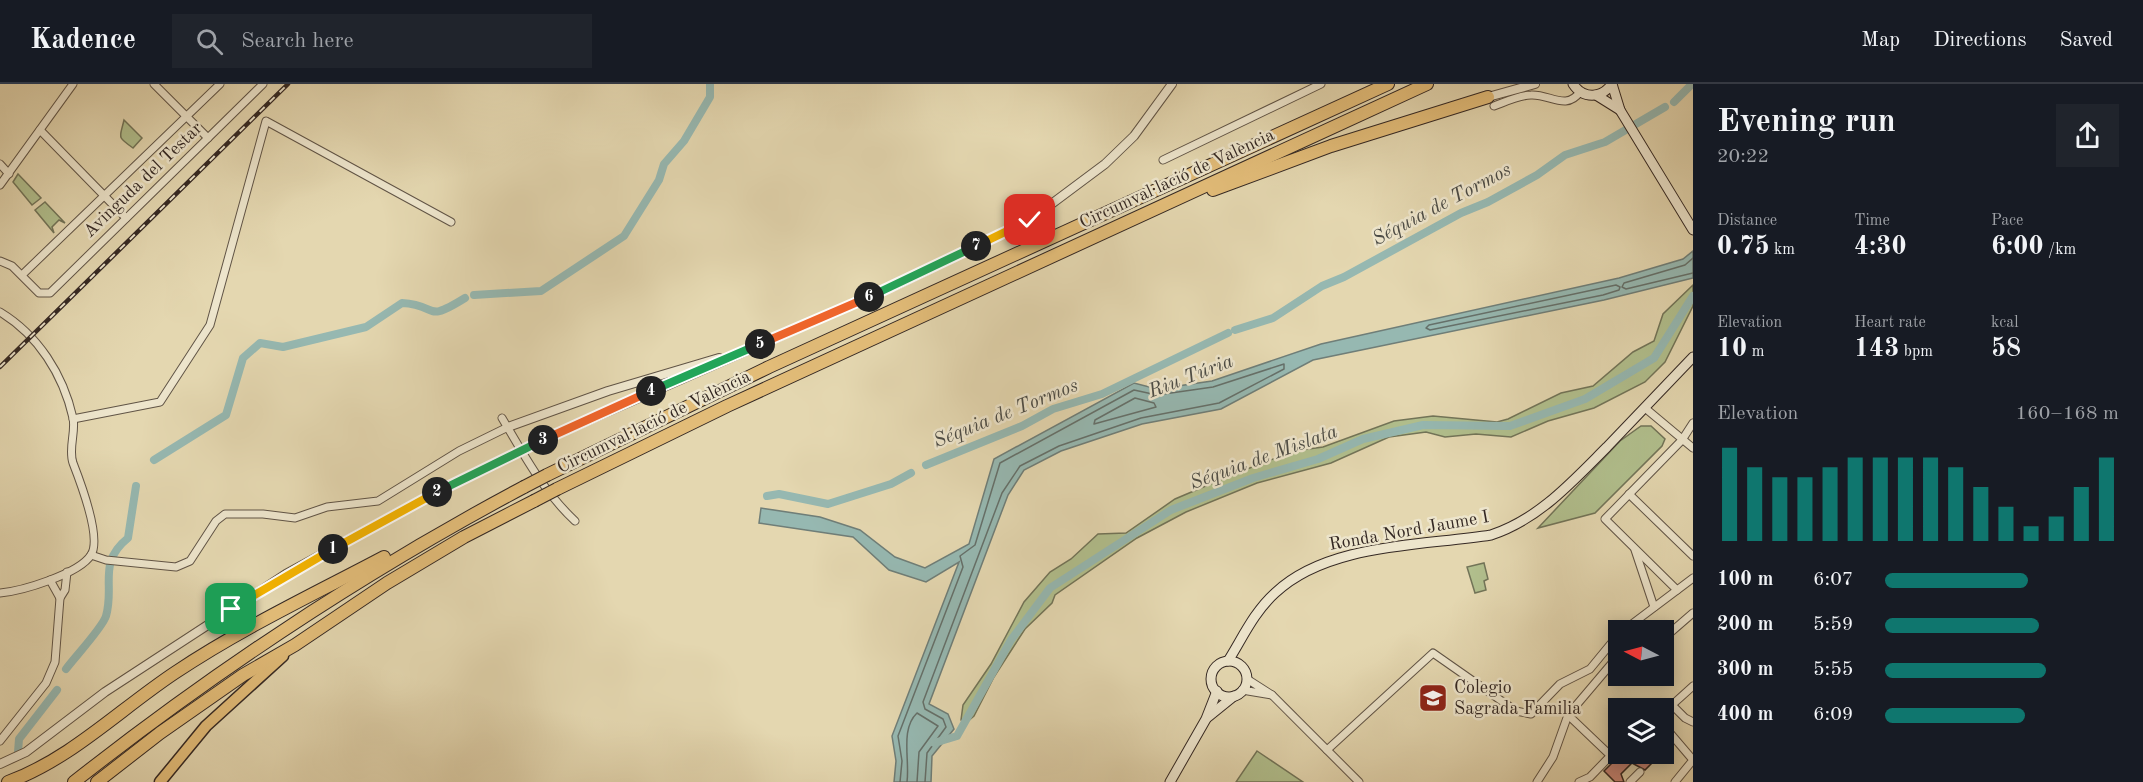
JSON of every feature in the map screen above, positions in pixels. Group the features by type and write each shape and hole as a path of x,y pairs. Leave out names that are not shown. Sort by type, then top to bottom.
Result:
{"highway":[{"name":"Circumval·lació de València","path":"75,782 159,716 381,568 457,522 547,475 750,376 1388,84"},
{"name":"Circumval·lació de València","path":"97,782 160,733 225,687 295,645 387,583 464,537 727,406 1427,84"},
{"path":"1066,250 1219,188 1331,146 1491,102"},
{"path":"8,782 32,773 69,751 206,652 407,545 457,522"},
{"path":"160,782 206,726 295,645"}],"main road":[{"path":"1573,84 1580,92 1596,95 1620,111"},
{"path":"1596,95 1612,84 1620,111 1693,230"},
{"name":"Ronda Nord Jaume I","path":"1228,661 1254,617 1275,593 1298,575 1320,564 1359,553 1491,535 1509,529 1540,512 1565,490 1646,408 1693,357"},
{"name":"Ronda Nord Jaume I","path":"1238,663 1242,639"},
{"path":"1206,719 1238,693 1247,679 1246,673 1238,663 1228,661 1217,666 1213,671 1212,683 1216,691 1228,696 1238,693"},
{"path":"1170,782 1206,719 1216,691"}],"street":[{"path":"0,185 73,84"},
{"path":"154,84 208,138"},
{"path":"0,261 8,263 22,275 220,84"},
{"name":"Avinguda del Testar","path":"22,275 44,294 50,293 262,84"},
{"path":"0,764 26,752 105,692 286,574 431,495 532,445 898,284 1045,210 1105,164 1127,143 1154,111 1172,84"},
{"path":"1163,160 1321,84"},
{"path":"1491,102 1535,84"},
{"path":"1491,102 1527,95 1568,102 1575,99 1580,92"},
{"path":"73,419 160,402 173,383 210,325 266,121 452,222"},
{"path":"40,130 126,218"},
{"path":"0,164 9,174"},
{"path":"0,312 32,336 45,352 55,372 73,419 72,459 84,490 94,546 91,555 64,574 0,593"},
{"path":"91,555 109,560 176,567 190,561 216,521 225,514 263,514 295,518 327,507 378,501 459,451 508,427 630,384 706,360 737,354"},
{"path":"1646,408 1693,448"},
{"path":"502,418 533,472 557,504 575,521"},
{"path":"1677,590 1605,519 1682,440 1693,423"},
{"path":"1629,494 1693,556"},
{"path":"1634,548 1654,607"},
{"path":"1642,570 1649,562"},
{"path":"0,741 46,683 55,662 64,574"},
{"path":"1637,620 1693,578"},
{"path":"50,580 60,598"},
{"path":"1674,629 1693,613"},
{"path":"1327,750 1433,653 1523,714 1537,711 1560,684 1590,669 1608,647"},
{"path":"1537,782 1552,757 1568,715 1608,667"},
{"path":"1590,669 1599,676"},
{"path":"1247,679 1272,695 1359,782"},
{"path":"1674,703 1693,686"},
{"path":"1238,693 1272,695"},
{"path":"1674,707 1685,718 1693,722"},
{"path":"1568,715 1608,756"},
{"path":"1674,738 1693,760 1675,782"},
{"path":"1579,782 1592,780 1608,760"},
{"path":"1630,782 1640,772"}],"green space":[{"path":"124,120 142,138 133,148 121,136"},
{"path":"18,174 41,198 32,205 13,182"},
{"path":"45,202 65,223 59,220 52,227 54,233 35,210"},
{"path":"1693,285 1693,306 1665,362 1645,382 1594,408 1548,421 1511,437 1476,434 1445,437 1426,432 1389,437 1331,463 1257,483 1186,512 1137,538 1055,595 1052,603 1025,629 994,677 974,716 967,722 961,720 963,705 991,664 1024,602 1050,572 1071,559 1098,534 1126,533 1175,499 1234,474 1294,451 1323,447 1394,421 1433,416 1497,422 1508,419 1561,393 1593,386 1633,352 1654,341 1663,314"},
{"path":"1641,426 1651,426 1665,439 1662,446 1595,513 1538,528 1620,441"},
{"path":"1484,563 1488,579 1484,581 1486,590 1475,593 1467,567"},
{"path":"1257,751 1303,782 1236,782"}],"water":[{"path":"1693,251 1693,278 1604,300 1313,360 1221,409 1142,424 1061,451 1024,470 1008,495 929,704 948,714 954,729 932,756 931,782 894,782 896,761 892,736 959,562 926,582 889,570 853,537 759,523 761,508 820,517 860,530 895,557 925,568 969,544 994,459 1134,383 1157,389 1212,381 1321,344 1619,278 1683,259"}],"building":[{"path":"1611,764 1631,764 1621,774 1624,782 1615,782 1604,771"},
{"path":"1634,764 1651,764 1645,770"}],"waterway":[{"path":"474,295 541,291 624,236 659,180 664,164 684,141 710,97 710,84"},
{"name":"Séquia de Tormos","path":"1674,102 1692,84"},
{"name":"Séquia de Tormos","path":"1235,330 1273,318 1322,286 1344,277 1461,213 1488,202 1537,175 1565,155 1605,142 1665,107"},
{"name":"Séquia de Mislata","path":"934,743 957,736 1011,640 1050,588 1171,510 1253,478 1318,459 1363,439 1423,425 1510,426 1585,399 1654,358 1693,296"},
{"path":"154,460 226,415 243,358 260,343 283,347 366,327 402,303 414,304 437,312 465,298"},
{"name":"Séquia de Tormos","path":"926,465 1022,426 1053,409 1102,394 1228,333"},
{"name":"Séquia de Tormos","path":"767,496 779,494 828,504 891,484 911,473"},
{"path":"66,669 94,635 106,616 110,565 113,556 128,538 136,486"},
{"path":"18,752 19,739 57,690"}],"railway":[{"path":"0,367 288,84"}],"place":[{"name":"Colegio Sagrada Familia","path":"1433,698"}],"route":[{"path":"231,609 286,574 431,495 532,445 898,284 1030,220"}],"water label":[{"name":"Riu Túria","path":"1191,377"}]}
